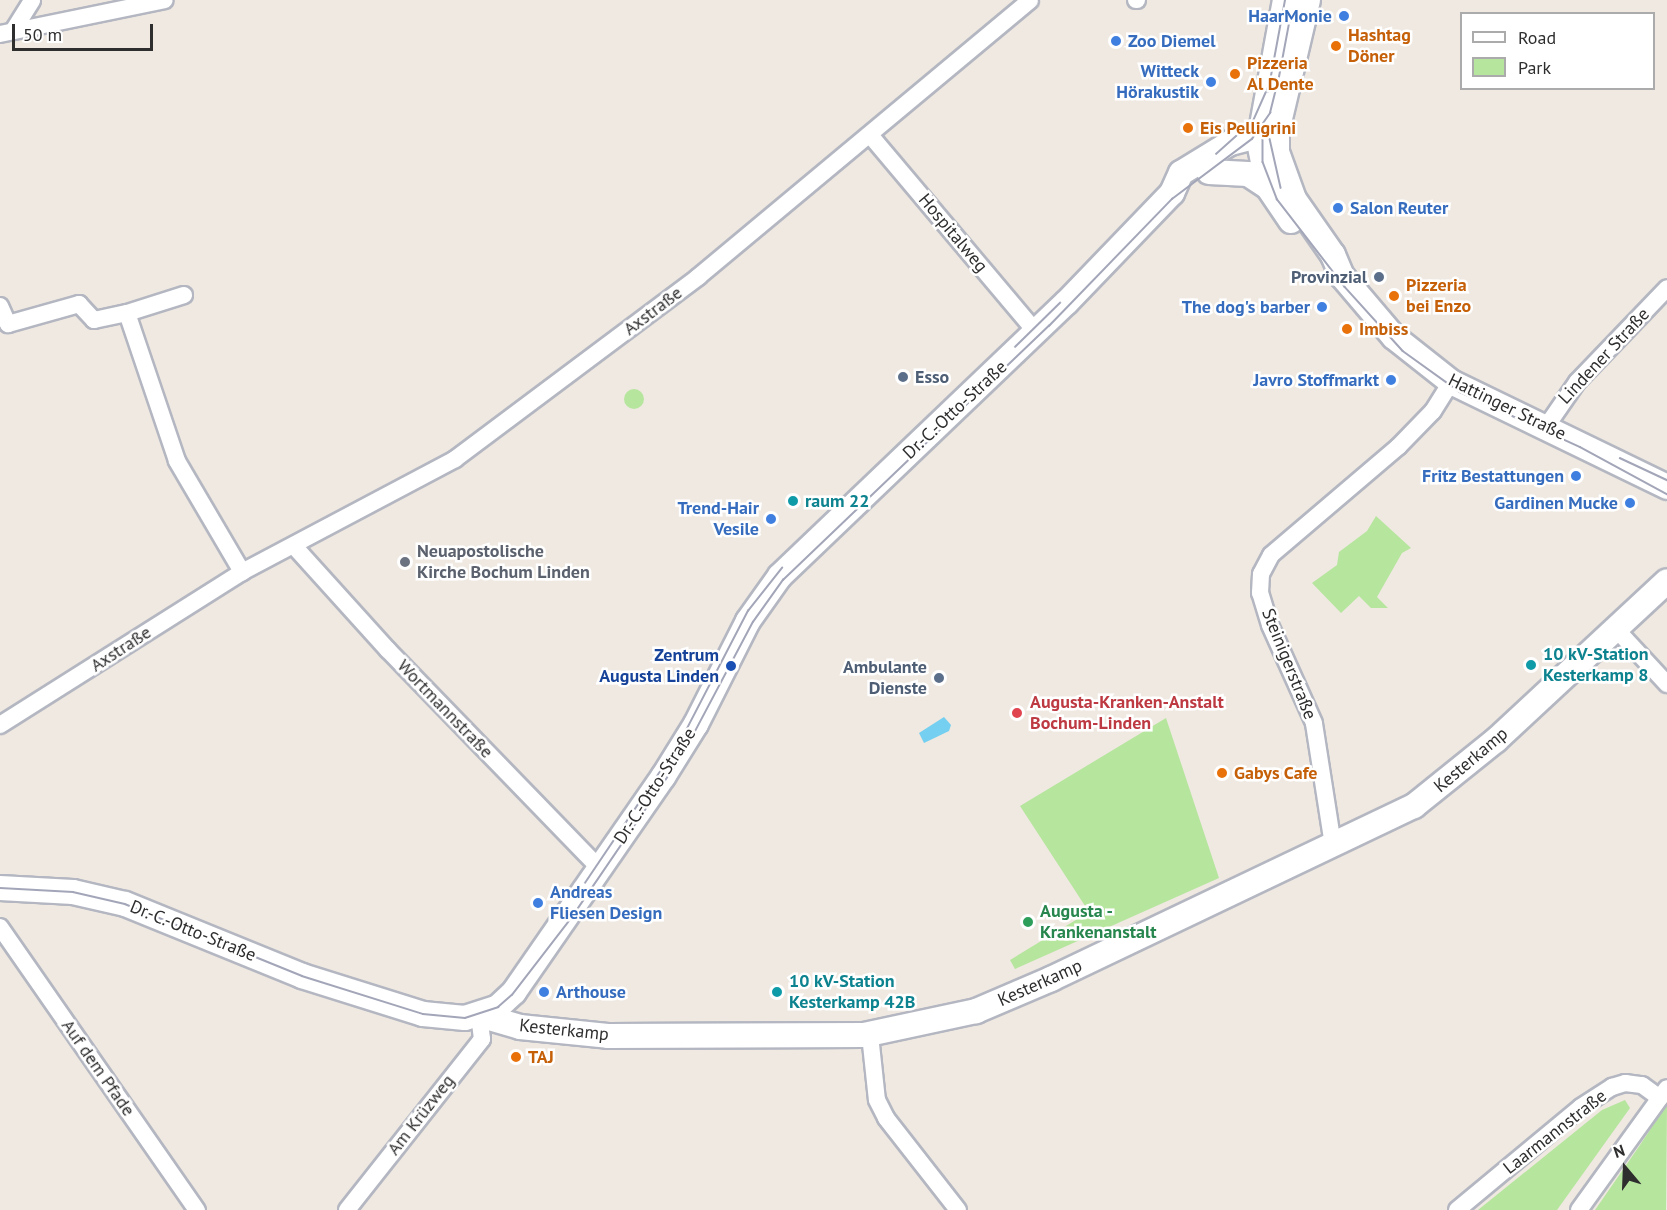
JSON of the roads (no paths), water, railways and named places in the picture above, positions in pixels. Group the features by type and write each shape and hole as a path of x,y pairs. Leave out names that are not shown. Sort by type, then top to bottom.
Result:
{"street":[{"path":"7,32 32,0"},
{"path":"7,32 165,0"},
{"name":"Axstraße","path":"0,726 242,572 455,459 698,277 1030,0"},
{"name":"Hattinger Straße","path":"1285,0 1265,136 1268,188 1323,263 1342,276"},
{"name":"Hattinger Straße","path":"1265,136 1308,0"},
{"name":"Hospitalweg","path":"870,135 1036,332"},
{"name":"Hattinger Straße","path":"1265,136 1277,152 1288,188 1342,276 1394,338 1451,382 1667,487"},
{"name":"Dr.-C.-Otto-Straße","path":"1173,193 1190,187 1265,136"},
{"name":"Dr.-C.-Otto-Straße","path":"0,888 73,891 125,904 362,997 423,1014 465,1018 479,1015 512,995 600,869 680,751 763,597 1036,332 1173,193 1181,173 1230,143 1265,136"},
{"path":"1209,172 1248,174 1268,188"},
{"name":"Lindener Straße","path":"1546,427 1577,382 1667,288"},
{"path":"0,306 8,324 79,304 94,320 127,313 184,295"},
{"path":"127,313 177,461 242,572"},
{"name":"Steinigerstraße","path":"1333,845 1314,723 1270,625 1259,583 1271,555 1398,447 1433,411 1451,382"},
{"name":"Wortmannstraße","path":"294,546 393,656 600,869"},
{"name":"Kesterkamp","path":"479,1015 520,1027 601,1035 870,1035 928,1024 1016,995 1414,806 1456,776 1667,581"},
{"path":"1616,629 1667,684"},
{"name":"Auf dem Pfade","path":"0,927 196,1210"},
{"name":"Am Krüzweg","path":"346,1210 482,1039 479,1015"},
{"path":"870,1035 877,1100 886,1118 958,1210"},
{"name":"Laarmannstraße","path":"1457,1210 1581,1107 1612,1088 1625,1083 1642,1085 1663,1093"},
{"path":"1579,1210 1663,1093"}],"water":[{"path":"944,717 951,725 949,731 924,743 919,733"}],"tram line":[{"path":"1268,92 1285,0"},
{"path":"1279,77 1290,18"},
{"path":"1216,154 1253,121 1269,85"},
{"path":"0,888 73,892 125,904 302,976 423,1014 465,1018 498,1007 512,995 572,917 683,754 753,622 783,580 1049,326 1172,199 1252,139 1270,113 1277,85"},
{"path":"1263,125 1263,162 1277,199 1345,287 1403,351 1460,392 1580,447 1667,494"},
{"path":"1270,139 1281,188"},
{"path":"1015,347 1060,303"},
{"path":"1620,458 1667,480"},
{"path":"585,883 680,742 748,611 782,568"}],"place":[{"name":"HaarMonie","path":"1344,16"},
{"name":"Zoo Diemel","path":"1116,41"},
{"name":"Hashtag Döner","path":"1336,46"},
{"name":"Pizzeria Al Dente","path":"1235,74"},
{"name":"Witteck Hörakustik","path":"1211,82"},
{"name":"Eis Pelligrini","path":"1188,128"},
{"name":"Salon Reuter","path":"1338,208"},
{"name":"Provinzial","path":"1379,277"},
{"name":"Pizzeria bei Enzo","path":"1394,296"},
{"name":"The dog's barber","path":"1322,307"},
{"name":"Imbiss","path":"1347,329"},
{"name":"Esso","path":"903,377"},
{"name":"Javro Stoffmarkt","path":"1391,380"},
{"name":"Fritz Bestattungen","path":"1576,476"},
{"name":"raum 22","path":"793,501"},
{"name":"Gardinen Mucke","path":"1630,503"},
{"name":"Trend-Hair Vesile","path":"771,519"},
{"name":"Neuapostolische Kirche Bochum Linden","path":"405,562"},
{"name":"10 kV-Station Kesterkamp 8","path":"1531,665"},
{"name":"Zentrum Augusta Linden","path":"731,666"},
{"name":"Ambulante Dienste","path":"939,678"},
{"name":"Augusta-Kranken-Anstalt Bochum-Linden","path":"1017,713"},
{"name":"Gabys Cafe","path":"1222,773"},
{"name":"Andreas Fliesen Design","path":"538,903"},
{"name":"Augusta - Krankenanstalt","path":"1028,922"},
{"name":"Arthouse","path":"544,992"},
{"name":"10 kV-Station Kesterkamp 42B","path":"777,992"},
{"name":"TAJ","path":"516,1057"}]}
